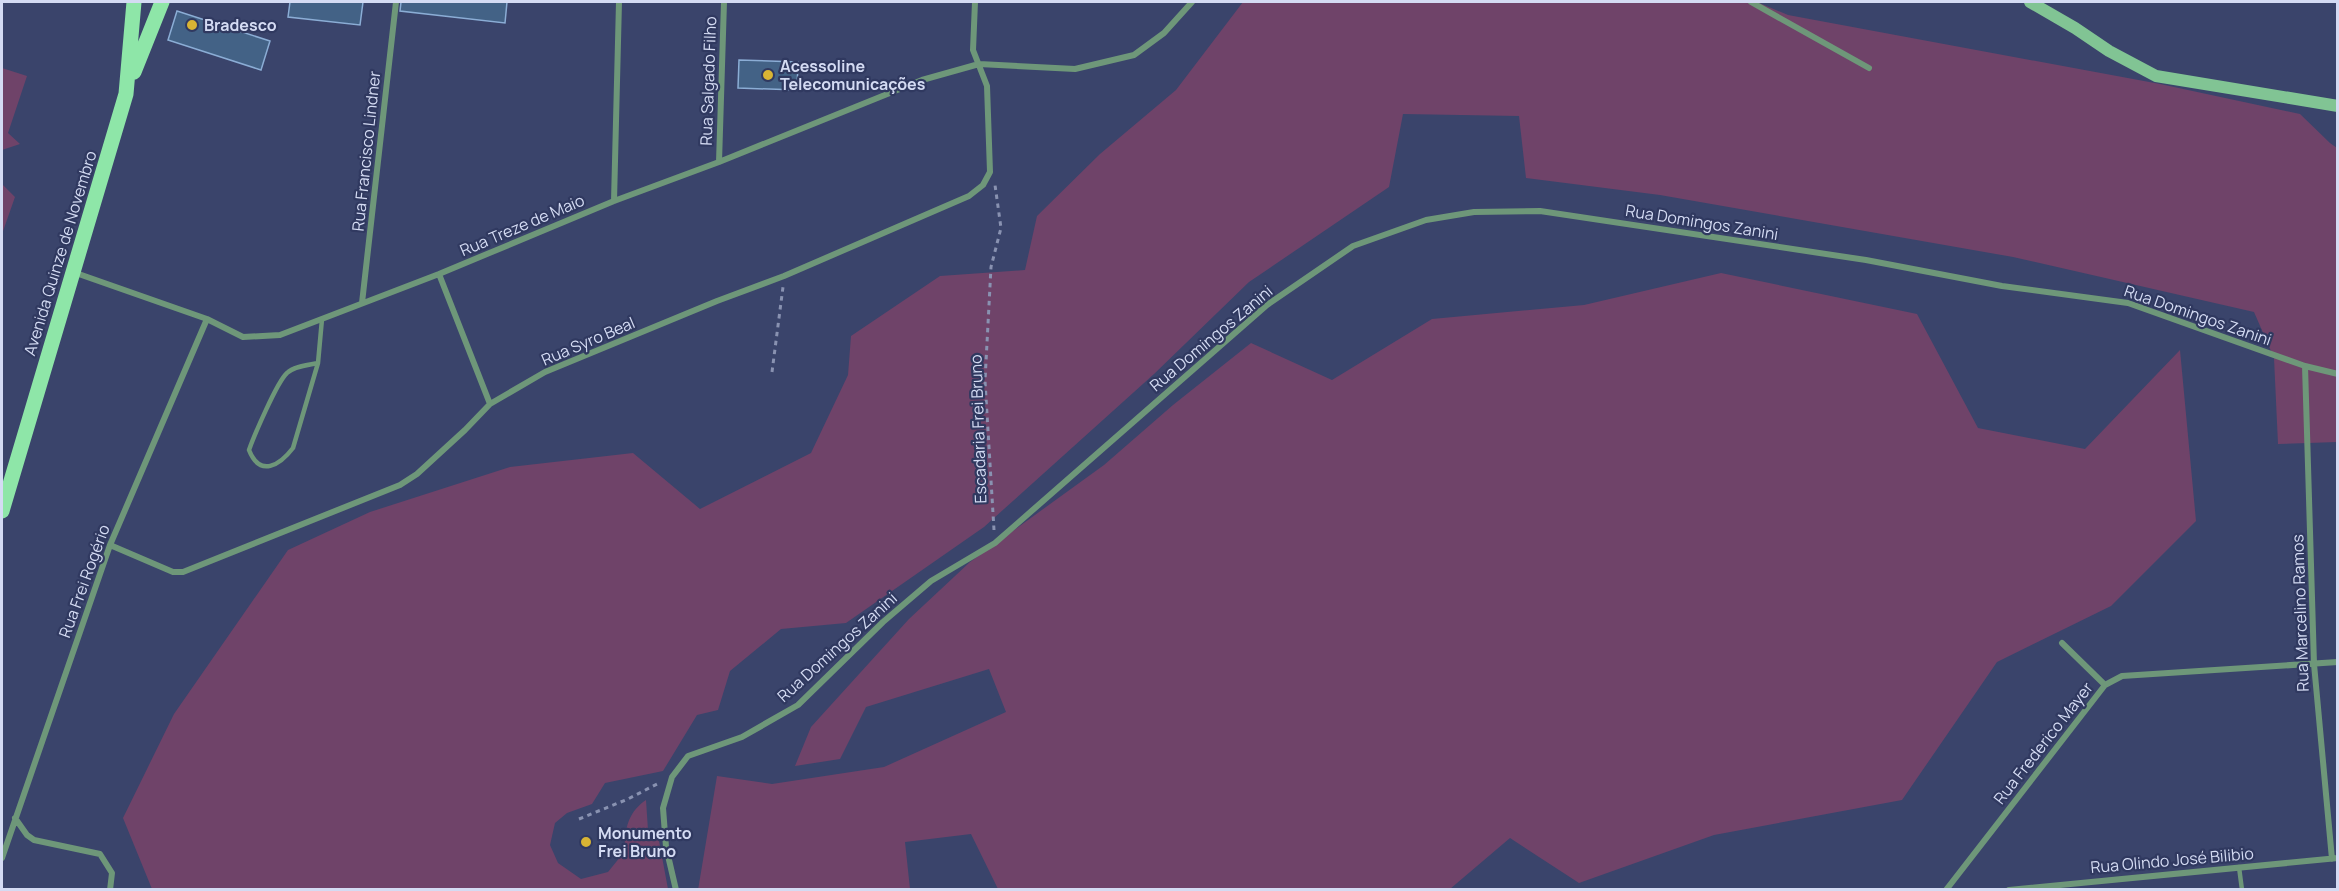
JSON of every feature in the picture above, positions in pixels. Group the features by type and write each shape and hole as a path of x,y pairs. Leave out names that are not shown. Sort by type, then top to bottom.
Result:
{"main road":[{"name":"Avenida Quinze de Novembro","path":"2,511 126,94 134,2"},
{"path":"126,94 162,2"}],"street":[{"name":"Rua Francisco Lindner","path":"362,303 396,2"},
{"path":"614,201 619,2"},
{"name":"Rua Salgado Filho","path":"719,162 724,2"},
{"path":"975,2 973,50 987,86 990,172"},
{"name":"Rua Treze de Maio","path":"73,272 207,319 243,337 280,335 439,274 614,201 719,162 922,80 979,64 1075,69 1134,55 1164,33 1192,2"},
{"path":"1751,2 1869,68"},
{"path":"2030,2 2109,51 2156,76 2337,106"},
{"name":"Rua Syro Beal","path":"110,545 173,572 183,572 400,485 417,474 465,430 489,404 545,372 784,276 969,196 983,185 990,172"},
{"name":"Rua Domingos Zanini","path":"676,890 666,847 663,808 672,777 688,756 742,737 798,705 883,622 931,581 995,543 1267,305 1353,246 1426,220 1474,212 1540,211 1866,260 2002,286 2128,303 2305,366 2337,374"},
{"path":"439,274 489,404"},
{"name":"Rua Frei Rogério","path":"2,858 110,545 207,319"},
{"name":"Rua Marcelino Ramos","path":"2305,366 2314,664 2335,859"},
{"path":"2062,643 2105,684"},
{"name":"Rua Frederico Mayer","path":"1946,890 2105,684 2122,676 2337,662"},
{"path":"15,818 27,835 34,840 100,854 112,873 110,890"},
{"name":"Rua Olindo José Bilibio","path":"2011,889 2335,859"}],"lane":[{"path":"318,363 287,373 281,381 249,450 257,463 266,467 276,465 286,458 293,448 318,363 322,319"},
{"path":"2240,867 2242,890"}],"path":[{"name":"Escadaria Frei Bruno","path":"990,172 997,190 1001,228 991,267 985,381 995,543"},
{"path":"772,372 784,276"},
{"path":"579,819 628,800 672,777"}],"shaded area":[{"path":"1243,2 1757,2 1788,15 2160,84 2300,114 2337,148 2337,442 2278,444 2274,358 2254,312 2013,257 1660,195 1526,178 1519,116 1403,114 1389,187 1249,282 1154,374 984,527 846,623 781,629 730,671 718,710 697,715 663,771 605,783 592,804 567,813 555,823 550,845 558,863 581,879 608,872 625,851 626,829 631,816 646,800 648,830 657,830 668,889 152,889 123,818 174,714 288,550 370,512 510,467 633,453 700,509 811,453 848,375 851,336 940,276 1025,270 1037,216 1100,154 1176,90"},
{"path":"2,68 27,76 8,133 20,144 2,150"},
{"path":"2,184 15,197 2,234"},
{"path":"1721,273 1917,314 1978,428 2085,449 2180,350 2196,521 2111,606 1997,662 1902,800 1714,835 1579,883 1510,838 1450,889 998,889 971,834 905,842 910,889 698,890 717,776 772,784 884,767 1006,712 989,669 866,707 840,759 795,766 811,727 909,619 970,562 1104,465 1173,405 1251,343 1332,380 1432,319 1584,305"}],"building":[{"path":"290,2 363,2 360,25 288,17"},
{"path":"401,2 507,2 505,23 400,11"},
{"path":"177,11 270,41 261,70 168,40"},
{"name":"Acessoline Telecomunicações","path":"739,60 798,62 797,90 738,88"}],"place":[{"name":"Bradesco","path":"192,25"},
{"name":"Acessoline Telecomunicações","path":"768,75"},
{"name":"Monumento Frei Bruno","path":"586,842"}]}
